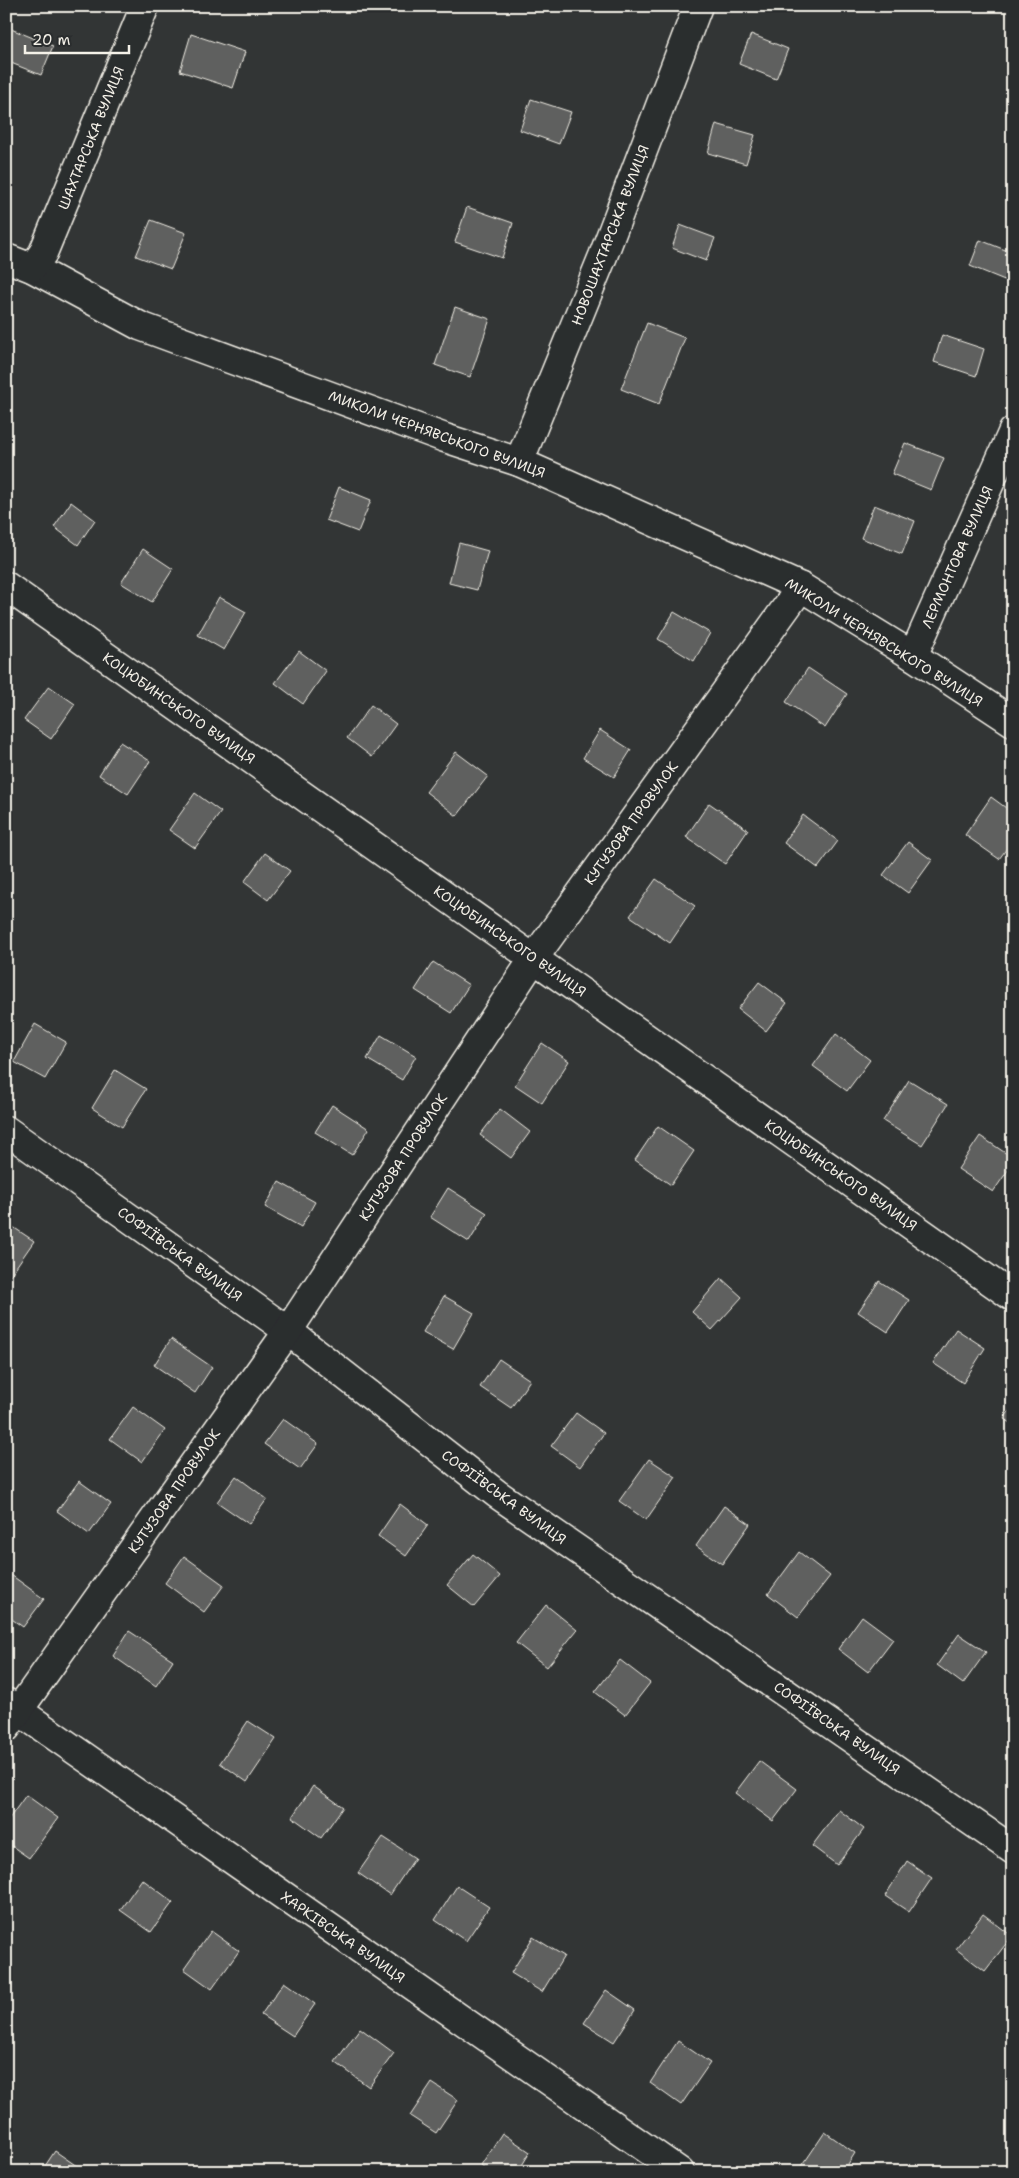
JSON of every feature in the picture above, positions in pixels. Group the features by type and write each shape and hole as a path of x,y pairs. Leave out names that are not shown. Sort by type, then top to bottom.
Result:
{"street":[{"name":"ШАХТАРСЬКА ВУЛИЦЯ","path":"32,268 43,253 145,6"},
{"name":"НОВОШАХТАРСЬКА ВУЛИЦЯ","path":"519,462 603,256 698,6"},
{"name":"МИКОЛИ ЧЕРНЯВСЬКОГО ВУЛИЦЯ","path":"6,258 32,268 140,326 445,438 519,462 801,587 913,656 1013,722"},
{"name":"ЛЕРМОНТОВА ВУЛИЦЯ","path":"913,656 1013,431"},
{"name":"КОЦЮБИНСЬКОГО ВУЛИЦЯ","path":"6,586 1013,1297"},
{"name":"КУТУЗОВА ПРОВУЛОК","path":"10,1713 288,1331 534,958 801,587"},
{"name":"СОФІЇВСЬКА ВУЛИЦЯ","path":"6,1130 288,1331 497,1494 1013,1850"},
{"name":"ХАРКІВСЬКА ВУЛИЦЯ","path":"10,1713 680,2172"}],"building":[{"path":"6,27 53,46 41,75 6,61"},
{"path":"191,34 245,52 233,88 180,71"},
{"path":"751,34 788,49 776,79 739,64"},
{"path":"531,99 571,112 559,144 520,130"},
{"path":"716,124 755,135 746,164 708,153"},
{"path":"467,207 513,223 502,258 455,242"},
{"path":"151,220 186,233 171,269 136,256"},
{"path":"680,225 715,238 706,261 672,248"},
{"path":"980,240 1013,253 1013,267 1007,281 970,266"},
{"path":"455,307 490,319 470,377 435,365"},
{"path":"647,323 685,338 659,404 621,389"},
{"path":"942,335 984,349 976,376 934,362"},
{"path":"905,443 944,458 931,490 892,474"},
{"path":"339,487 371,500 358,532 326,520"},
{"path":"71,502 95,520 78,545 54,527"},
{"path":"874,505 915,521 902,554 861,538"},
{"path":"459,543 488,551 477,590 449,583"},
{"path":"143,549 173,569 152,602 121,583"},
{"path":"219,597 246,612 224,650 198,635"},
{"path":"674,612 710,633 694,661 658,639"},
{"path":"299,651 326,671 303,704 275,683"},
{"path":"808,668 847,694 825,728 786,702"},
{"path":"49,686 75,704 51,739 24,720"},
{"path":"371,705 396,724 372,757 347,738"},
{"path":"600,730 631,750 614,777 583,758"},
{"path":"120,742 150,761 128,794 99,775"},
{"path":"456,752 488,776 457,816 426,792"},
{"path":"195,793 221,812 195,848 169,830"},
{"path":"991,797 1013,813 1013,840 999,859 965,835"},
{"path":"709,803 748,830 725,864 686,837"},
{"path":"803,815 838,841 818,868 784,843"},
{"path":"908,842 932,860 908,893 883,875"},
{"path":"265,853 290,871 268,900 244,882"},
{"path":"656,879 695,906 670,943 630,916"},
{"path":"433,962 469,985 451,1013 415,990"},
{"path":"759,982 787,1003 766,1031 738,1009"},
{"path":"35,1024 66,1042 45,1079 14,1062"},
{"path":"836,1034 870,1060 847,1091 813,1066"},
{"path":"381,1035 416,1056 402,1080 367,1059"},
{"path":"542,1043 569,1061 542,1103 515,1085"},
{"path":"115,1070 146,1089 122,1127 92,1108"},
{"path":"909,1080 948,1104 922,1145 883,1121"},
{"path":"332,1105 369,1129 352,1155 315,1132"},
{"path":"500,1109 530,1132 511,1158 480,1135"},
{"path":"658,1126 694,1151 671,1185 635,1160"},
{"path":"980,1136 1013,1158 1013,1163 993,1192 958,1169"},
{"path":"279,1182 315,1202 301,1227 265,1207"},
{"path":"448,1188 487,1213 469,1242 430,1217"},
{"path":"6,1224 34,1241 7,1280"},
{"path":"721,1278 742,1297 712,1330 692,1312"},
{"path":"879,1281 909,1300 888,1332 858,1312"},
{"path":"444,1296 474,1313 453,1349 423,1332"},
{"path":"956,1329 985,1348 963,1383 933,1363"},
{"path":"171,1339 212,1367 195,1393 154,1365"},
{"path":"499,1359 530,1380 511,1408 480,1387"},
{"path":"1013,1405 1013,1425 1004,1419"},
{"path":"133,1407 165,1430 142,1462 110,1439"},
{"path":"576,1413 604,1433 580,1467 551,1446"},
{"path":"283,1419 318,1444 300,1469 264,1444"},
{"path":"649,1459 676,1477 646,1520 619,1501"},
{"path":"236,1476 267,1499 249,1524 217,1502"},
{"path":"79,1481 111,1504 89,1534 57,1511"},
{"path":"400,1504 428,1525 406,1556 378,1536"},
{"path":"724,1506 750,1524 722,1564 696,1546"},
{"path":"799,1552 830,1576 798,1617 768,1594"},
{"path":"473,1554 500,1576 474,1607 447,1585"},
{"path":"184,1556 224,1585 204,1612 165,1583"},
{"path":"11,1575 44,1599 23,1627 6,1615 6,1582"},
{"path":"546,1605 577,1630 547,1667 516,1643"},
{"path":"862,1616 893,1639 868,1672 838,1649"},
{"path":"129,1631 173,1660 156,1686 113,1656"},
{"path":"959,1634 986,1652 963,1684 937,1665"},
{"path":"620,1660 650,1683 625,1715 595,1692"},
{"path":"248,1721 276,1739 247,1782 220,1763"},
{"path":"759,1761 797,1789 773,1821 735,1793"},
{"path":"313,1786 343,1807 321,1838 292,1817"},
{"path":"26,1795 58,1818 29,1858 6,1842 6,1823"},
{"path":"839,1810 864,1829 837,1865 812,1846"},
{"path":"383,1837 415,1858 390,1895 358,1873"},
{"path":"907,1861 932,1878 909,1912 885,1896"},
{"path":"142,1879 173,1902 151,1932 120,1910"},
{"path":"457,1886 489,1907 466,1941 435,1920"},
{"path":"983,1914 1012,1936 985,1971 956,1949"},
{"path":"211,1931 239,1951 212,1989 184,1969"},
{"path":"533,1937 564,1956 542,1992 511,1973"},
{"path":"284,1982 315,2004 293,2036 261,2015"},
{"path":"606,1990 635,2010 614,2042 584,2023"},
{"path":"360,2028 394,2053 369,2087 335,2062"},
{"path":"678,2041 710,2063 681,2105 650,2083"},
{"path":"432,2083 458,2100 436,2133 410,2116"},
{"path":"825,2132 855,2153 843,2172 798,2172"},
{"path":"502,2133 530,2152 518,2172 490,2172 481,2165"},
{"path":"55,2151 84,2171 41,2172"}]}
